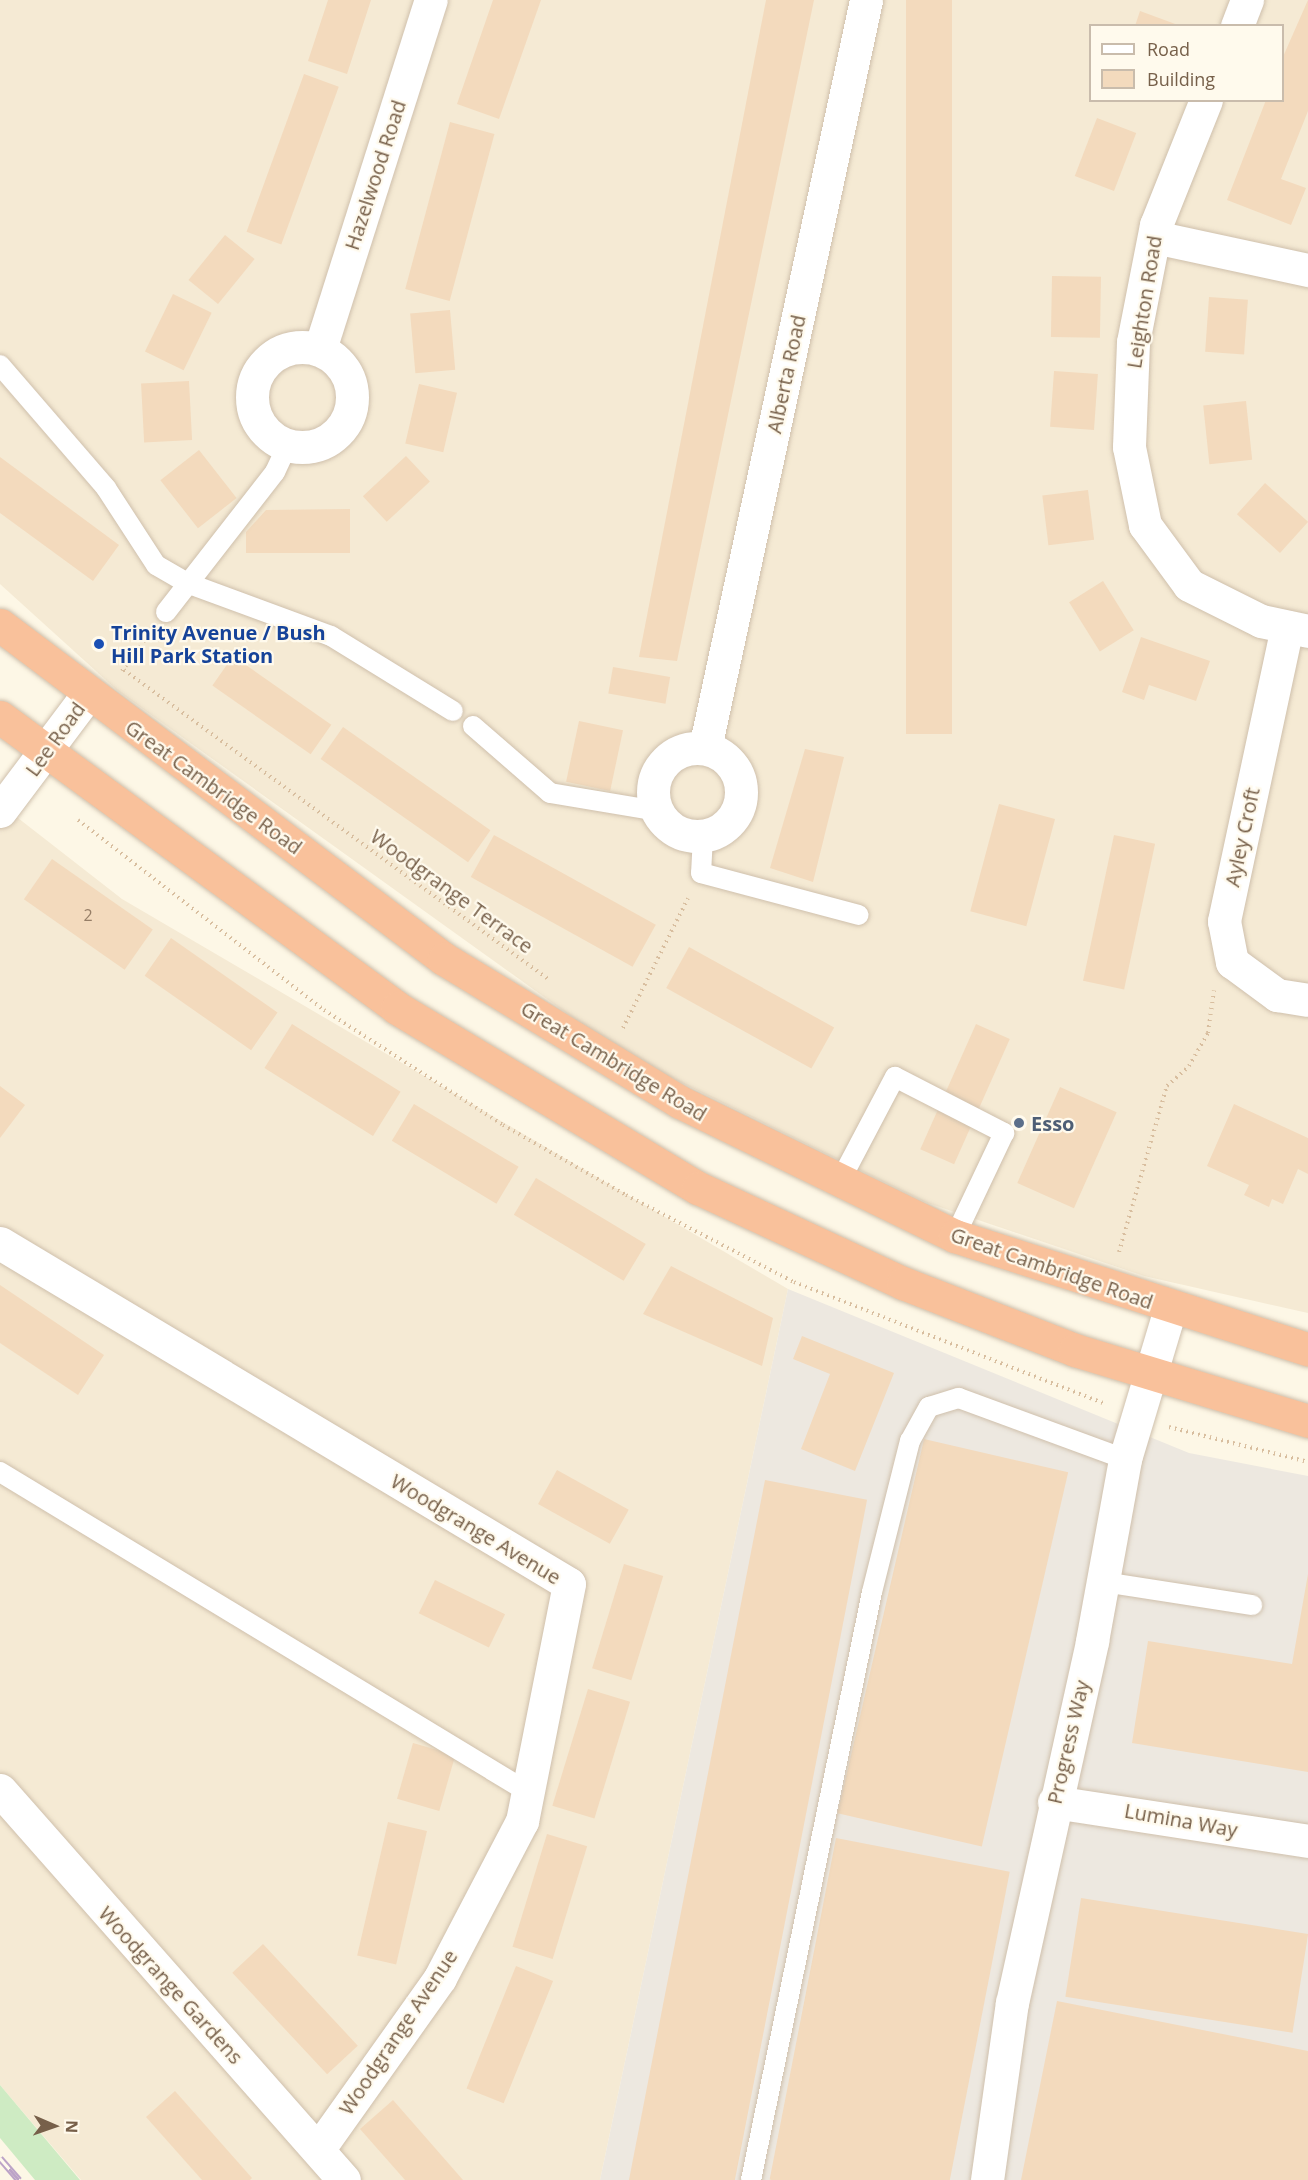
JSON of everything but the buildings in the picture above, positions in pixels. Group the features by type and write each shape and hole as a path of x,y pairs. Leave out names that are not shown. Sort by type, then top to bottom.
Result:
{"highway":[{"name":"Great Cambridge Road","path":"0,625 87,695 444,959 671,1096 839,1183 955,1236 1170,1309 1308,1349"},
{"path":"0,717 398,1008 600,1133 810,1243 1152,1376 1308,1420"}],"street":[{"name":"Hazelwood Road","path":"320,349 431,0"},
{"name":"Alberta Road","path":"705,748 866,0"},
{"path":"1238,24 1247,0"},
{"name":"Leighton Road","path":"1205,102 1155,237 1133,342 1129,447 1145,525 1189,585 1261,621 1297,629"},
{"path":"1155,237 1308,270"},
{"path":"287,348 320,349 345,371 352,387 347,421 321,444 287,446 272,439 254,413 253,381 261,366 287,348"},
{"name":"Ayley Croft","path":"1297,629 1224,921 1232,962 1277,995 1308,1000"},
{"name":"Lee Road","path":"3,800 45,752 87,695"},
{"path":"705,748 729,762 741,786 728,824 703,836 676,831 657,811 653,784 658,770 678,752 705,748"},
{"name":"Woodgrange Avenue","path":"0,1243 569,1584 522,1821 440,1978 319,2148"},
{"name":"Progress Way","path":"987,2180 1012,2003 1103,1582 1125,1459 1152,1376 1170,1309"},
{"name":"Woodgrange Gardens","path":"0,1790 319,2148 344,2180"},
{"name":"Lumina Way","path":"1054,1803 1308,1841"}],"lane":[{"path":"0,365 106,488 156,566 187,584 331,636 453,711"},
{"path":"166,612 275,472 287,446"},
{"path":"473,726 550,793 657,811"},
{"path":"703,836 700,873 859,915"},
{"path":"839,1183 895,1077 1004,1133 955,1236"},
{"path":"751,2180 872,1592 910,1442 928,1407 959,1398 1125,1459"},
{"path":"0,1472 528,1792"},
{"path":"1103,1582 1252,1605"}],"path":[{"path":"87,695 124,670 166,612"},
{"name":"Woodgrange Terrace","path":"124,670 556,984"},
{"path":"622,1029 700,873"},
{"path":"1116,1262 1167,1086 1189,1066 1208,1033 1216,977"},
{"path":"613,1023 632,1035"},
{"path":"1186,1433 1308,1462"}],"shaded area":[{"path":"0,0 1308,0 1308,1313 1144,1276 925,1202 625,1055 118,691 0,584"},
{"path":"0,804 122,899 788,1289 600,2180 81,2180 0,2085"},
{"path":"788,1289 1189,1453 1308,1476 1308,2180 600,2180"}],"green space":[{"path":"0,2085 80,2180 35,2180 0,2138"}],"railway":[{"path":"0,2158 19,2180"}],"place":[{"name":"Trinity Avenue / Bush Hill Park Station","path":"99,644"},
{"name":"Esso","path":"1019,1123"}]}
